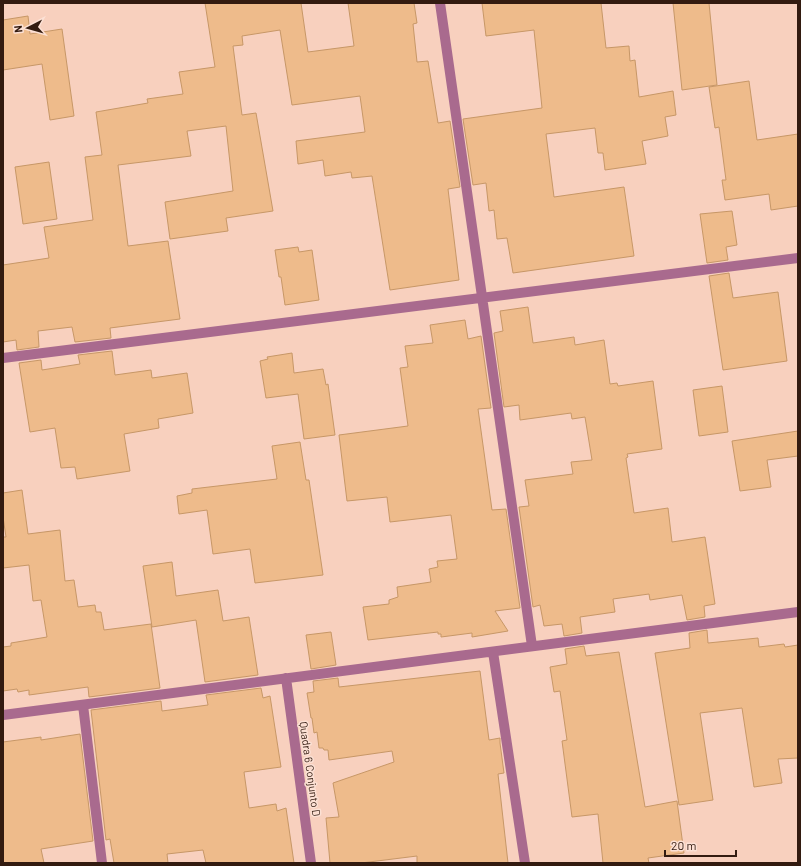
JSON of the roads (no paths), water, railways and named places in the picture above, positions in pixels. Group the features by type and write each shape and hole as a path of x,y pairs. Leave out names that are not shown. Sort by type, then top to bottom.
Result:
{"street":[{"path":"440,3 532,646"},
{"path":"3,358 798,258"},
{"path":"3,715 798,612"},
{"path":"493,652 525,863"},
{"name":"Quadra 6 Conjunto D","path":"286,678 311,863"},
{"path":"83,705 102,863"}]}
